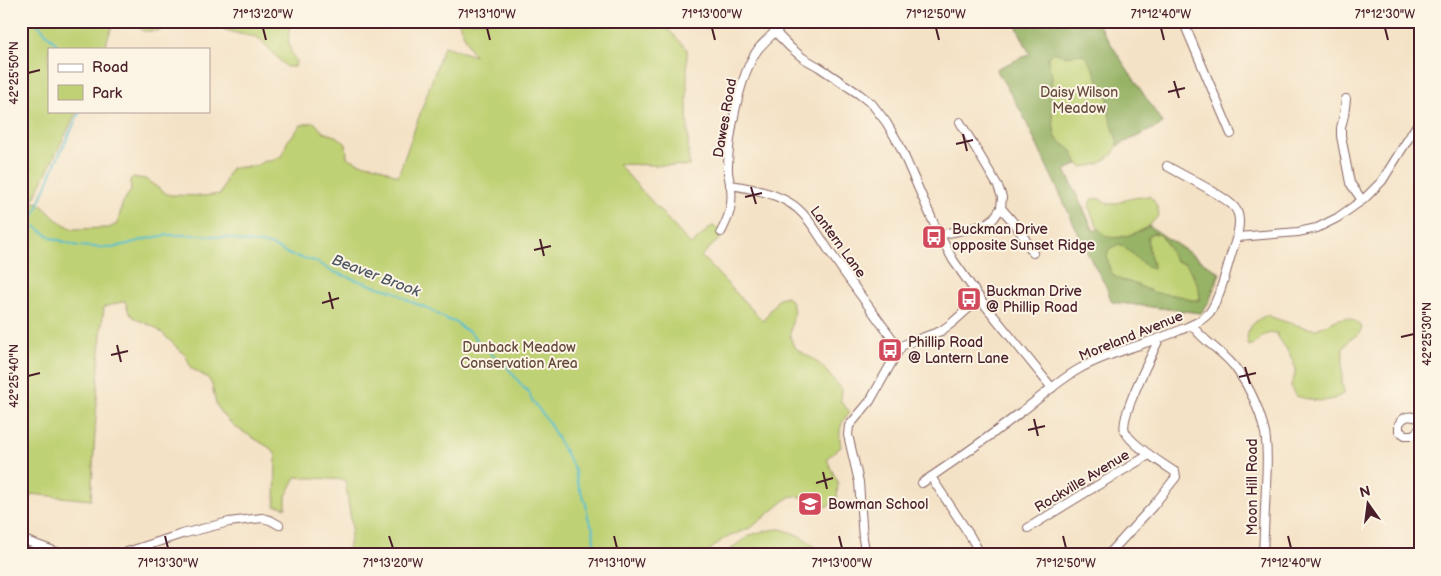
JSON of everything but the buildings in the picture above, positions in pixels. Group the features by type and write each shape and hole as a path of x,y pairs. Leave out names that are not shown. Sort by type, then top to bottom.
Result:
{"street":[{"path":"768,21 791,48 803,58 841,80 866,99 886,122 899,144 940,236 953,260 980,298 1052,388"},
{"name":"Dawes Road","path":"721,232 729,217 731,206 728,173 730,144 745,73 758,49 786,21"},
{"path":"1184,21 1231,134"},
{"path":"1346,99 1341,136 1350,183 1362,200"},
{"path":"1168,166 1230,203 1235,208 1238,216 1238,237 1298,232 1317,228 1337,218 1362,200 1382,181 1420,120"},
{"path":"940,236 980,226 994,218 1001,208 1002,197 998,186 960,122"},
{"name":"Lantern Lane","path":"730,185 781,199 798,208 815,228 900,349"},
{"path":"1001,208 1025,237 1033,253"},
{"name":"Moreland Avenue","path":"922,483 1079,369 1117,352 1159,339 1200,321 1212,307 1238,237"},
{"path":"866,555 863,540 859,482 848,435 849,426 870,401 901,346 941,331 980,298"},
{"name":"Moon Hill Road","path":"1192,325 1198,334 1230,361 1237,370 1255,402 1265,433 1267,459 1263,555"},
{"path":"1108,555 1145,516 1176,478 1175,472 1149,455 1129,438 1124,431 1126,414 1159,339"},
{"path":"1420,419 1408,416 1399,424 1399,431 1405,436 1413,435 1420,430"},
{"name":"Rockville Avenue","path":"1028,528 1149,455"},
{"path":"931,477 981,555"},
{"path":"118,555 182,534 229,522 262,518 279,525"},
{"path":"21,539 66,555"}],"green space":[{"name":"Dunback Meadow Conservation Area","path":"21,21 114,21 104,48 48,48 48,112 77,112 29,208 33,203 38,202 57,220 73,229 109,228 117,224 123,203 131,191 130,180 133,177 145,179 171,195 203,196 221,194 231,168 255,166 265,161 272,161 283,155 287,142 301,125 314,122 323,132 338,137 346,144 347,157 359,163 377,166 398,176 444,46 475,56 458,21 660,21 687,49 689,166 618,164 691,245 712,226 728,231 701,256 763,321 779,298 787,296 791,302 794,314 791,332 793,344 800,352 819,363 842,389 840,401 850,412 841,428 841,447 827,458 838,482 837,500 833,504 824,507 802,497 789,497 752,527 723,539 704,555 347,555 352,528 345,480 296,477 286,496 286,508 275,506 276,455 270,448 235,427 220,412 208,378 191,368 186,356 161,332 136,319 129,313 125,301 104,307 91,500 31,494 23,524 29,531 21,529"},
{"path":"136,21 174,21 159,31 143,31 136,25"},
{"path":"215,21 292,21 289,31 289,42 291,52 296,61 295,67 286,67 256,37 223,29"},
{"name":"Daisy Wilson Meadow","path":"1014,21 1096,21 1163,124 1117,146 1113,154 1101,163 1082,167 1078,164 1065,170 1094,231 1099,229 1090,210 1090,201 1100,199 1110,204 1135,198 1149,196 1151,198 1156,204 1159,215 1149,226 1220,273 1209,302 1201,313 1112,302 1022,113 996,69 1030,54"},
{"name":"Daisy Wilson Meadow","path":"1014,21 1096,21 1163,124 1117,146 1109,114 1106,91 1087,59 1081,54 1066,56 1053,52 1048,57 1048,61 1052,77 1050,99 1055,135 1057,139 1072,151 1078,164 1065,170 1093,231 1099,229 1104,234 1113,238 1135,233 1149,226 1219,273 1209,302 1201,313 1112,302 1022,113 996,69 1030,54","holes":["1153,233 1161,235 1175,261 1186,264 1192,273 1198,286 1200,300 1190,300 1184,297 1156,293 1121,280 1113,275 1107,256 1109,249 1119,244 1153,269 1148,236"]},
{"path":"1267,315 1312,329 1348,318 1362,328 1358,335 1350,339 1343,349 1342,381 1344,393 1327,401 1296,396 1291,388 1295,374 1294,366 1277,333 1263,336 1253,345 1249,346 1247,341 1250,327 1257,320"},
{"path":"780,529 803,538 821,555 735,555 731,549 754,534"}],"waterway":[{"path":"35,21 60,48"},
{"path":"31,224 55,164 80,112"},
{"name":"Beaver Brook","path":"21,213 31,224 52,238 78,246 112,248 168,235 200,235 231,238 273,246 290,255 315,261 331,271 393,291 411,302 457,323 470,332 481,345 504,363 529,392 532,400 549,423 575,470 577,482 593,529 595,555"}],"place":[{"name":"Buckman Drive opposite Sunset Ridge","path":"934,237"},
{"name":"Buckman Drive @ Phillip Road","path":"969,299"},
{"name":"Phillip Road @ Lantern Lane","path":"890,350"},
{"name":"Bowman School","path":"810,504"}]}
